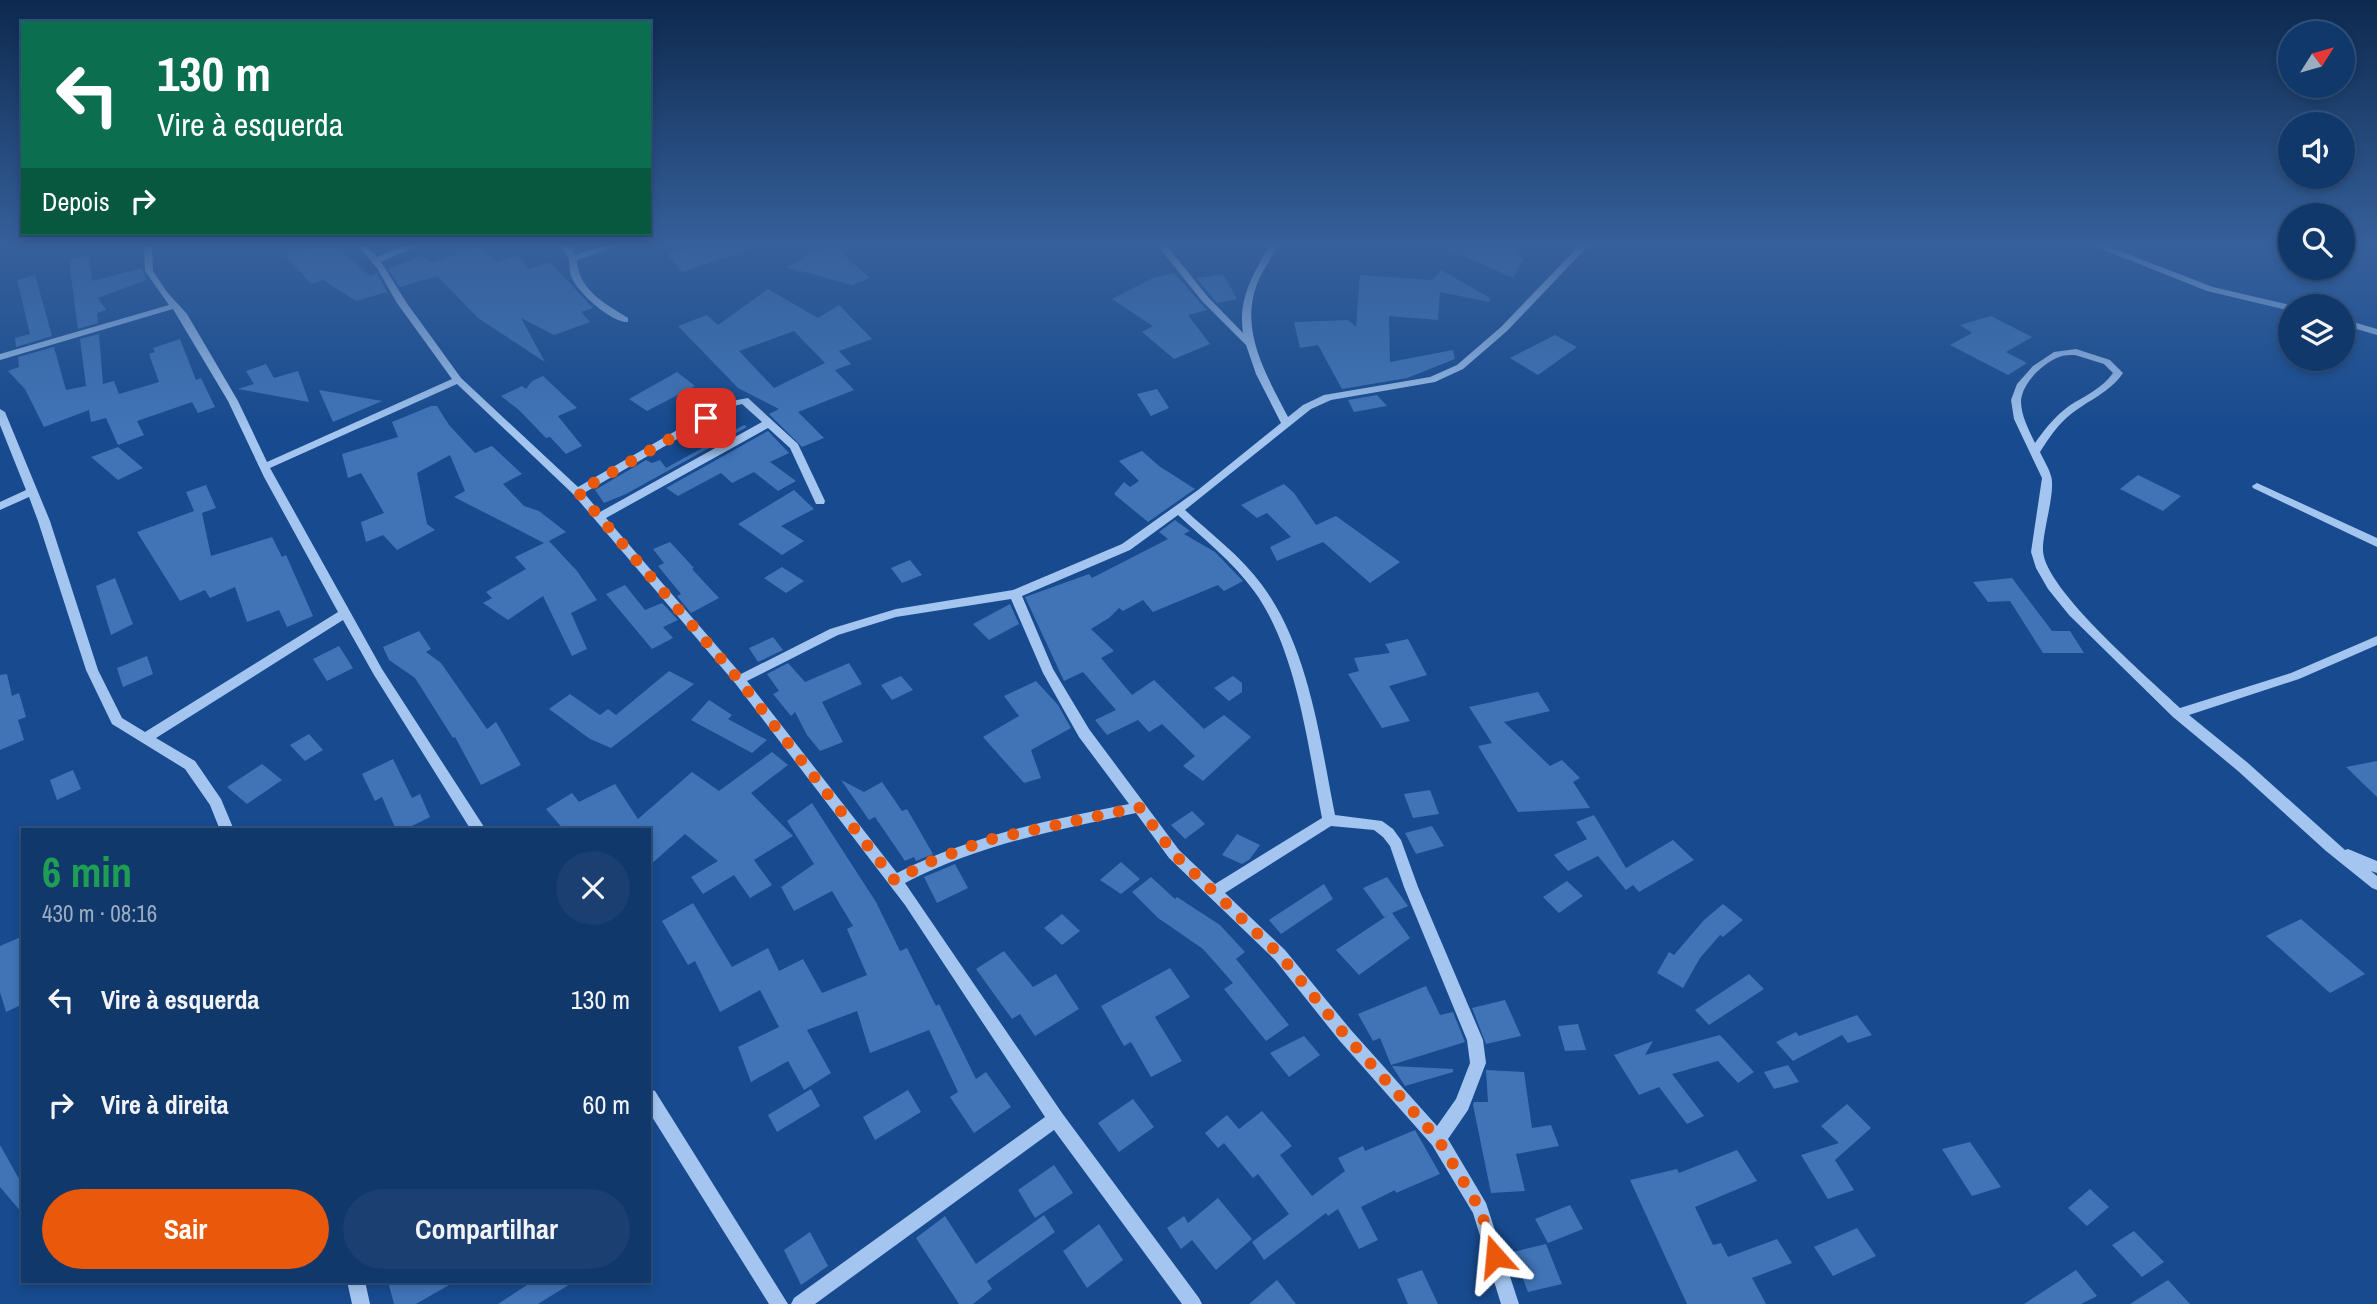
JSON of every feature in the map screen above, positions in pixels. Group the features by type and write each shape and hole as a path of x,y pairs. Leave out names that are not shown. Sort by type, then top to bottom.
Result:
{"street":[{"path":"0,357 172,307"},
{"path":"176,307 233,401 264,467 378,672 478,828"},
{"path":"405,307 458,380 578,492 739,680 895,881 1056,1119 1193,1304"},
{"path":"607,307 625,320"},
{"path":"1213,307 1248,343 1286,423"},
{"path":"1247,307 1248,343"},
{"path":"739,680 846,628 896,613 1015,594 1126,547 1307,407 1328,397 1432,380 1460,367 1525,307"},
{"path":"2355,326 2377,332"},
{"path":"2035,451 2057,420 2080,401 2113,382 2118,373 2107,362 2077,352 2057,354 2036,368 2022,384 2015,400 2019,419 2047,478 2037,552 2052,586 2073,612 2178,714 2377,884"},
{"path":"264,467 458,380"},
{"path":"578,492 737,401 749,402 794,446 820,501"},
{"path":"0,412 32,492 92,670 117,721 190,765 216,803 226,828"},
{"path":"600,517 769,423"},
{"path":"2257,486 2377,543"},
{"path":"0,506 32,492"},
{"path":"1178,509 1236,565 1264,595 1270,607 1281,630 1305,701 1329,820"},
{"path":"1015,594 1047,670 1084,733 1174,854 1280,955 1345,1035 1438,1139 1480,1209 1510,1304"},
{"path":"145,738 345,613"},
{"path":"2178,714 2295,676 2377,640"},
{"path":"895,881 927,863 987,840 1139,807"},
{"path":"1214,892 1329,820 1377,825 1388,833 1396,844 1411,887 1475,1040 1478,1063 1462,1104 1438,1139"},
{"path":"2331,847 2377,867"},
{"path":"651,1100 779,1304"},
{"path":"800,1304 1056,1119"},
{"path":"356,1283 361,1304"}],"building":[{"path":"23,307 44,307 52,336 16,347 15,338 30,334"},
{"path":"75,307 104,307 106,310 97,313 98,323 78,329"},
{"path":"467,307 593,308 581,312 590,322 554,335 521,318 545,362 478,318"},
{"path":"743,307 799,307 818,318 836,307 841,307 872,339 839,351 851,364 835,370 854,390 798,412 824,438 802,447 769,414 779,409 738,388 678,326 707,315 718,325","holes":["794,331 825,363 774,388 739,351"]},
{"path":"1124,307 1204,307 1207,310 1188,315 1210,344 1174,359 1142,332 1153,326"},
{"path":"1358,307 1439,307 1438,320 1389,316 1390,362 1453,350 1455,359 1407,378 1342,389 1318,345 1300,348 1294,322 1348,320 1356,327"},
{"path":"1991,316 2032,337 2006,352 2027,363 2008,375 1950,345 1972,333 1960,325"},
{"path":"99,334 103,384 114,381 119,394 159,382 149,354 155,352 153,348 180,339 196,380 201,378 215,407 198,413 192,402 137,421 144,435 118,445 106,418 91,422 89,410 44,427 25,389 8,371 19,367 18,357 54,347 66,390 86,386 80,339"},
{"path":"1555,335 1577,347 1538,375 1510,358"},
{"path":"266,364 274,378 298,371 309,402 238,389 254,384 246,371"},
{"path":"677,372 695,386 647,411 629,399"},
{"path":"543,376 577,408 558,416 582,446 566,454 501,396 522,386 526,389 532,381"},
{"path":"1157,389 1169,408 1151,416 1137,394"},
{"path":"319,390 382,401 333,422"},
{"path":"1377,395 1387,406 1354,412 1348,400"},
{"path":"437,406 449,425 475,453 492,446 522,474 503,484 524,506 539,511 566,532 549,541 577,571 597,600 571,613 587,649 572,656 543,596 508,620 483,603 492,598 486,592 526,569 515,557 544,543 454,497 465,491 450,455 417,473 427,524 435,530 397,550 383,535 366,542 361,522 384,513 361,473 348,478 342,454 398,437 392,422"},
{"path":"744,425 747,427 626,494 604,503 595,490 646,460 652,463 660,460 666,468"},
{"path":"768,431 789,453 770,462 796,481 778,491 754,472 732,483 721,473 678,496 666,488"},
{"path":"118,447 143,468 118,480 91,457"},
{"path":"1142,451 1159,466 1195,489 1148,522 1114,494 1124,482 1130,487 1139,481 1119,461"},
{"path":"2138,475 2181,496 2163,511 2120,489"},
{"path":"1284,484 1294,493 1316,525 1336,516 1400,562 1370,583 1323,542 1277,561 1270,547 1291,537 1267,513 1257,518 1241,505"},
{"path":"206,485 216,508 202,513 211,556 272,537 282,557 286,555 313,616 287,627 279,610 247,622 235,587 210,598 205,590 180,601 137,532 194,511 186,492"},
{"path":"794,490 814,509 781,526 804,541 782,555 738,524"},
{"path":"1175,520 1190,531 1184,534 1215,552 1243,581 1224,591 1218,585 1153,612 1143,600 1123,611 1119,608 1091,629 1114,651 1101,658 1132,695 1154,680 1204,729 1224,715 1251,737 1203,781 1183,766 1195,756 1162,724 1149,732 1138,720 1107,735 1095,720 1116,710 1083,672 1064,681 1025,597 1089,574 1092,578 1168,539 1159,532"},
{"path":"670,542 719,598 691,613 677,596 681,594 658,566 664,563 653,549"},
{"path":"910,560 922,575 902,583 891,568"},
{"path":"782,567 804,581 786,593 764,578"},
{"path":"115,578 133,624 111,635 96,586"},
{"path":"2012,578 2052,631 2070,631 2084,653 2043,653 2010,601 1988,602 1973,582"},
{"path":"625,585 645,610 662,603 678,620 663,627 673,638 652,649 606,594"},
{"path":"1010,604 1019,624 989,640 973,624"},
{"path":"419,631 431,649 426,652 441,663 487,729 496,722 521,765 481,785 455,737 453,738 415,678 389,660 383,647"},
{"path":"773,637 783,650 758,662 749,648"},
{"path":"1408,639 1427,675 1389,686 1410,721 1382,728 1348,674 1359,671 1354,658 1390,653 1385,644"},
{"path":"339,646 353,668 327,681 313,659"},
{"path":"147,656 153,674 123,687 117,668"},
{"path":"788,663 805,682 849,663 862,684 822,702 843,742 820,751 807,735 795,712 791,716 773,694 779,691 767,674"},
{"path":"669,671 694,684 611,748 590,739 549,709 570,694 600,715 608,709 616,715"},
{"path":"7,674 12,696 19,693 26,717 18,720 24,740 0,750 0,675"},
{"path":"901,676 913,690 892,700 881,685"},
{"path":"1233,676 1242,683 1242,692 1229,701 1214,688"},
{"path":"1036,681 1058,705 1071,728 1031,750 1041,778 1024,783 983,737 1019,716 1004,696"},
{"path":"1538,692 1550,711 1504,722 1550,766 1562,760 1580,778 1573,782 1590,808 1518,812 1478,746 1492,743 1469,707"},
{"path":"709,700 732,715 728,719 767,740 752,753 691,720"},
{"path":"309,734 323,750 305,761 290,745"},
{"path":"772,752 788,765 751,793 793,836 754,860 772,885 750,898 734,875 703,894 691,877 718,861 685,834 651,864 651,828 562,828 546,809 572,793 579,802 615,784 638,819 692,772 719,791"},
{"path":"393,759 412,798 420,794 430,817 408,828 395,828 382,797 375,801 362,774"},
{"path":"2377,761 2377,797 2346,767"},
{"path":"262,764 282,780 247,804 227,787"},
{"path":"73,770 81,789 57,800 50,780"},
{"path":"841,780 864,792 882,782 902,811 907,809 933,854 916,861 914,857 905,861 875,817 869,820"},
{"path":"1430,790 1439,814 1413,818 1404,794"},
{"path":"812,803 876,902 900,951 907,948 936,1006 939,1004 976,1079 986,1072 1011,1107 974,1133 950,1097 958,1092 929,1030 870,1053 857,1011 807,1030 831,1073 804,1090 788,1061 751,1082 738,1047 779,1027 760,990 720,1012 695,961 688,965 662,921 693,903 732,967 768,948 779,971 803,959 822,993 867,975 847,929 853,926 832,891 794,911 781,887 814,864 787,821"},
{"path":"1192,811 1205,824 1185,839 1171,825"},
{"path":"1594,815 1626,868 1673,840 1694,860 1639,892 1633,885 1626,890 1598,856 1568,871 1554,855 1587,839 1576,822"},
{"path":"1432,826 1444,846 1416,854 1405,833"},
{"path":"1237,834 1260,845 1250,859 1242,864 1222,855"},
{"path":"1121,862 1140,879 1121,894 1100,880"},
{"path":"955,864 968,888 937,903 924,877"},
{"path":"1151,877 1175,899 1177,897 1220,925 1245,952 1236,959 1289,1025 1266,1041 1224,989 1233,983 1203,949 1158,918 1132,892"},
{"path":"1387,877 1408,906 1392,913 1410,938 1359,975 1336,950 1388,915 1384,917 1363,888"},
{"path":"1567,881 1583,896 1559,913 1543,897"},
{"path":"1324,884 1333,899 1281,934 1269,920"},
{"path":"1723,904 1743,920 1723,937 1720,935 1700,958 1683,988 1657,973 1669,952 1674,955 1704,920"},
{"path":"1062,914 1080,931 1062,945 1044,928"},
{"path":"2301,919 2365,974 2330,993 2266,936"},
{"path":"21,937 21,1005 6,1012 0,992 0,946"},
{"path":"1004,951 1033,987 1056,974 1079,1009 1035,1036 1020,1014 1012,1019 976,969"},
{"path":"1170,968 1190,997 1155,1017 1182,1061 1151,1077 1131,1042 1124,1046 1101,1006"},
{"path":"1749,974 1764,989 1709,1025 1695,1010"},
{"path":"1426,986 1440,1015 1453,1012 1465,1042 1391,1065 1380,1038 1373,1041 1358,1014"},
{"path":"1505,1000 1521,1036 1486,1044 1472,1008"},
{"path":"1857,1015 1872,1035 1848,1043 1842,1035 1793,1061 1776,1042 1796,1032 1799,1036"},
{"path":"1578,1024 1586,1050 1565,1051 1558,1026"},
{"path":"1720,1035 1754,1072 1738,1083 1718,1061 1672,1074 1704,1116 1687,1124 1659,1087 1639,1095 1614,1055 1653,1041 1645,1055"},
{"path":"1304,1036 1320,1055 1289,1077 1270,1053"},
{"path":"1788,1065 1799,1082 1774,1089 1764,1072"},
{"path":"1392,1066 1453,1069 1453,1072 1405,1086"},
{"path":"1486,1070 1524,1072 1532,1128 1551,1125 1559,1146 1516,1154 1525,1191 1491,1193 1473,1105 1474,1102 1488,1102"},
{"path":"811,1089 820,1106 777,1132 768,1115"},
{"path":"908,1090 921,1112 875,1140 863,1117"},
{"path":"1133,1099 1154,1127 1119,1152 1098,1123"},
{"path":"1847,1104 1871,1128 1835,1160 1854,1190 1828,1199 1801,1155 1839,1143 1821,1126"},
{"path":"1262,1111 1292,1146 1280,1155 1312,1196 1345,1171 1338,1158 1363,1146 1365,1151 1415,1130 1440,1174 1396,1193 1395,1190 1361,1207 1378,1240 1359,1249 1338,1209 1328,1216 1326,1213 1264,1260 1252,1242 1289,1214 1258,1174 1253,1178 1224,1143 1218,1148 1205,1133 1227,1115 1239,1129"},
{"path":"1970,1142 2001,1187 1972,1196 1942,1149"},
{"path":"0,1145 21,1182 21,1212 0,1187"},
{"path":"1737,1150 1757,1181 1695,1207 1713,1245 1721,1243 1728,1257 1777,1239 1792,1263 1752,1278 1766,1304 1687,1304 1630,1180 1677,1169 1679,1173"},
{"path":"1054,1165 1073,1193 1035,1218 1018,1190"},
{"path":"2090,1189 2109,1207 2087,1226 2068,1208"},
{"path":"1218,1198 1252,1239 1216,1270 1192,1240 1181,1249 1167,1228 1184,1216 1188,1223"},
{"path":"1570,1205 1583,1229 1548,1243 1535,1219"},
{"path":"1044,1215 1055,1232 987,1281 992,1289 973,1304 959,1304 916,1238 945,1216 976,1264"},
{"path":"1099,1224 1123,1260 1087,1288 1063,1251"},
{"path":"1857,1228 1876,1256 1833,1276 1814,1247"},
{"path":"2134,1231 2164,1262 2142,1277 2112,1245"},
{"path":"810,1232 828,1266 801,1285 784,1250"},
{"path":"1546,1244 1562,1284 1528,1292 1513,1252"},
{"path":"1422,1270 1438,1304 1408,1304 1397,1279"},
{"path":"2076,1270 2097,1296 2081,1304 2024,1304"},
{"path":"1277,1280 1296,1304 1249,1304"},
{"path":"2168,1280 2190,1304 2130,1304"},
{"path":"389,1283 453,1283 416,1304 394,1304"},
{"path":"530,1283 572,1283 538,1304 498,1304"}],"route":[{"path":"706,418 578,492 739,680 895,881 927,863 987,840 1139,807 1174,854 1280,955 1345,1035 1438,1139 1480,1209 1495,1256"}]}
